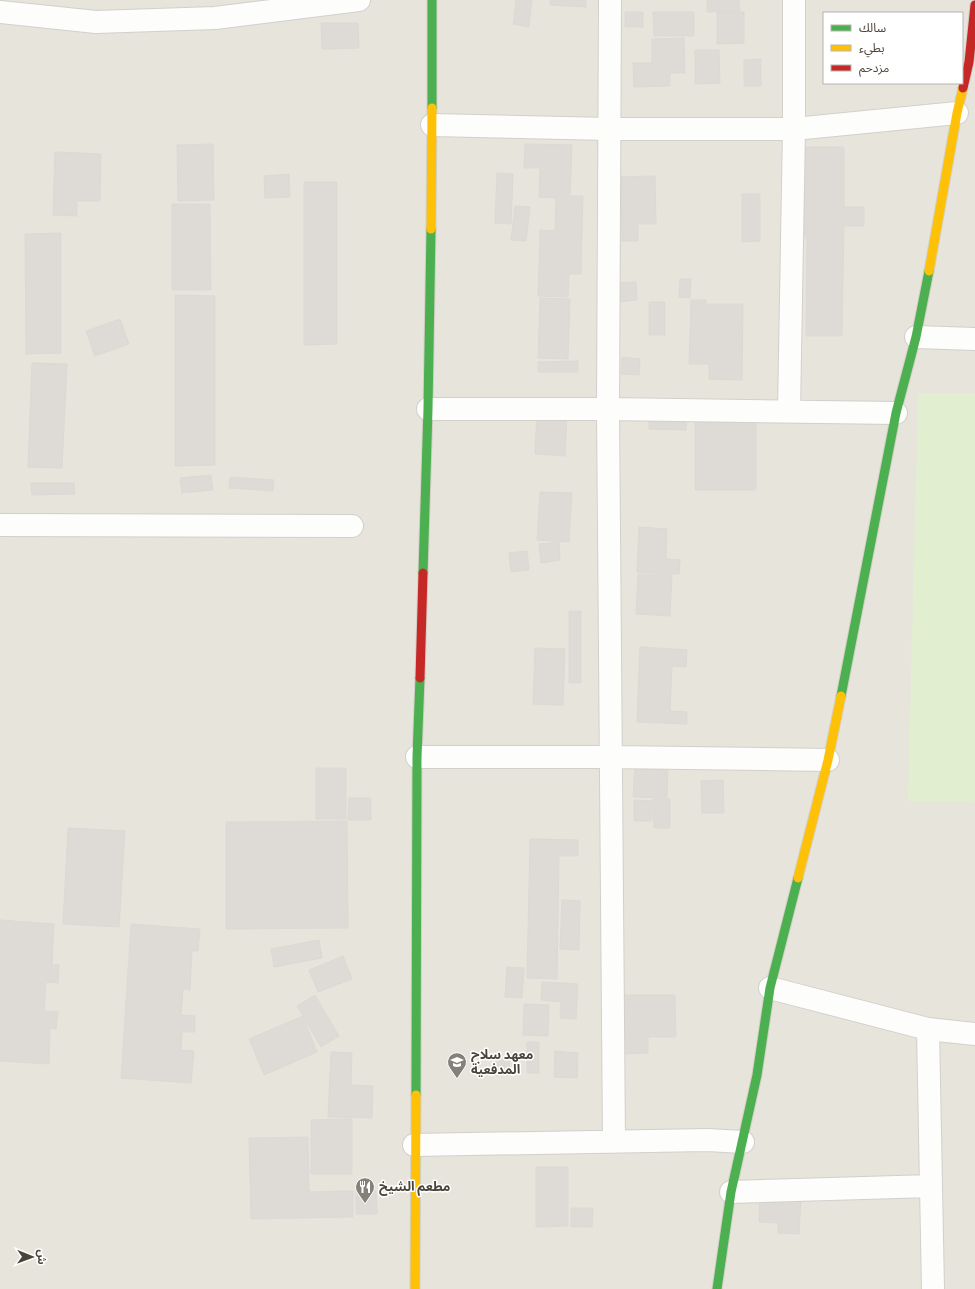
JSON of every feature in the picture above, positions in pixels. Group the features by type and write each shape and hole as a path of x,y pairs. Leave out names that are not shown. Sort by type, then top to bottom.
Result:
{"street":[{"path":"0,12 104,21 215,18 359,0"},
{"path":"415,1289 414,1145 416,757 428,409 432,124 432,0"},
{"path":"610,0 608,409 614,1142"},
{"path":"790,411 794,129 794,0"},
{"path":"717,1289 731,1192 757,1075 770,988 828,760 896,413 916,337 936,243 957,113 968,62 975,5"},
{"path":"432,124 610,129 794,129 957,113"},
{"path":"916,337 975,339"},
{"path":"428,409 608,409 896,413"},
{"path":"0,525 352,526"},
{"path":"416,757 610,757 828,760"},
{"path":"770,988 928,1029 975,1034"},
{"path":"928,1029 933,1289"},
{"path":"414,1145 707,1140 743,1142"},
{"path":"731,1192 931,1186"}],"shaded area":[{"path":"0,0 975,0 975,1289 0,1289"}],"green space":[{"path":"918,393 975,393 975,802 908,801"}],"building":[{"path":"516,0 532,0 529,27 513,24"},
{"path":"550,0 586,0 586,7 550,5"},
{"path":"707,0 739,0 740,11 707,12"},
{"path":"625,12 643,12 643,27 625,27"},
{"path":"653,12 694,12 694,36 654,36"},
{"path":"744,12 744,43 717,44 717,13"},
{"path":"321,23 358,23 359,48 322,49"},
{"path":"684,38 685,73 670,73 670,86 634,87 633,63 652,63 652,39"},
{"path":"695,50 719,50 720,83 695,84"},
{"path":"761,59 761,86 744,86 744,60"},
{"path":"213,144 214,200 178,201 177,145"},
{"path":"525,144 572,145 570,196 583,196 581,274 569,274 568,297 538,296 540,230 555,231 556,198 539,197 540,168 524,168"},
{"path":"801,147 844,147 844,207 864,207 864,226 844,226 842,336 806,336 807,236 797,236"},
{"path":"55,152 101,154 100,201 77,201 77,216 53,215"},
{"path":"497,173 513,174 511,224 495,223"},
{"path":"289,174 290,197 265,198 264,176"},
{"path":"655,176 656,224 638,224 638,241 622,241 621,177"},
{"path":"304,182 337,182 337,344 304,345"},
{"path":"742,194 760,194 760,241 742,242"},
{"path":"172,204 210,204 211,290 172,290"},
{"path":"515,206 530,207 526,241 511,240"},
{"path":"61,233 61,353 26,354 25,234"},
{"path":"680,279 691,279 690,298 679,297"},
{"path":"636,282 637,300 619,302 617,283"},
{"path":"175,295 215,296 215,465 175,466"},
{"path":"540,298 570,299 568,359 538,358"},
{"path":"691,300 706,300 706,304 743,304 742,380 709,379 709,364 689,364"},
{"path":"649,302 665,302 665,335 649,335"},
{"path":"120,319 129,344 95,356 86,331"},
{"path":"622,357 640,359 639,375 621,374"},
{"path":"578,361 578,372 538,372 538,362"},
{"path":"32,363 67,364 62,468 28,467"},
{"path":"649,409 687,409 686,430 649,429"},
{"path":"537,413 567,415 565,456 535,454"},
{"path":"756,413 756,490 695,490 695,414"},
{"path":"211,475 213,490 182,493 180,478"},
{"path":"230,477 274,480 273,491 229,488"},
{"path":"31,483 74,483 75,494 32,495"},
{"path":"540,492 572,493 569,542 537,540"},
{"path":"639,527 667,529 666,559 680,560 679,574 637,572"},
{"path":"559,542 560,560 541,563 539,544"},
{"path":"527,551 529,570 511,572 509,553"},
{"path":"638,574 672,575 670,616 636,614"},
{"path":"569,611 581,611 581,683 569,683"},
{"path":"640,647 687,650 686,667 672,666 670,711 687,712 687,724 637,722"},
{"path":"535,648 565,649 563,705 533,704"},
{"path":"635,762 668,763 667,798 633,797"},
{"path":"316,768 346,768 346,819 316,819"},
{"path":"723,780 724,813 702,813 701,781"},
{"path":"349,798 371,798 371,820 348,820"},
{"path":"653,799 670,799 670,828 654,828"},
{"path":"634,800 652,801 652,821 634,821"},
{"path":"347,821 348,928 226,929 226,822"},
{"path":"68,828 125,831 119,927 63,924"},
{"path":"530,839 578,840 578,856 559,856 557,979 527,978"},
{"path":"562,900 580,901 579,950 560,949"},
{"path":"0,920 54,924 52,965 59,965 58,983 46,982 44,1011 58,1012 56,1029 50,1028 49,1064 0,1061"},
{"path":"131,924 200,929 198,951 192,951 190,990 183,989 181,1015 195,1016 195,1032 182,1032 181,1050 194,1051 191,1083 121,1078"},
{"path":"319,940 322,958 274,967 271,949"},
{"path":"343,956 352,979 318,992 309,970"},
{"path":"507,967 524,968 522,998 505,997"},
{"path":"542,982 578,984 576,1019 560,1018 561,1002 541,1000"},
{"path":"315,995 339,1036 321,1047 297,1006"},
{"path":"617,995 675,995 676,1037 648,1037 648,1053 618,1054"},
{"path":"524,1004 549,1005 548,1036 523,1035"},
{"path":"303,1016 317,1052 264,1075 249,1039"},
{"path":"527,1042 539,1042 539,1073 527,1073"},
{"path":"555,1051 578,1053 577,1078 554,1077"},
{"path":"331,1052 352,1053 351,1085 373,1086 372,1118 328,1117"},
{"path":"509,1058 510,1075 496,1076 495,1059"},
{"path":"352,1119 352,1174 311,1174 311,1120"},
{"path":"308,1137 309,1192 353,1191 353,1217 251,1219 249,1138"},
{"path":"536,1167 568,1167 568,1226 536,1227"},
{"path":"356,1191 376,1191 377,1214 356,1214"},
{"path":"760,1198 801,1200 799,1234 778,1233 778,1223 759,1222"},
{"path":"571,1208 593,1208 592,1227 571,1227"}],"traffic: fast":[{"path":"432,0 432,108"},
{"path":"423,573 431,229"},
{"path":"841,696 896,413 916,337 929,271"},
{"path":"416,1095 417,757 420,678"},
{"path":"717,1289 731,1192 757,1075 770,988 798,878"}],"traffic: slow":[{"path":"929,271 957,113 963,88"},
{"path":"431,229 432,108"},
{"path":"798,878 828,760 841,696"},
{"path":"415,1289 416,1095"}],"traffic: jam":[{"path":"963,88 969,62 975,5"},
{"path":"420,678 423,573"}],"place":[{"name":"معهد سلاح المدفعية","path":"457,1079"},
{"name":"مطعم الشيخ","path":"365,1204"}]}
